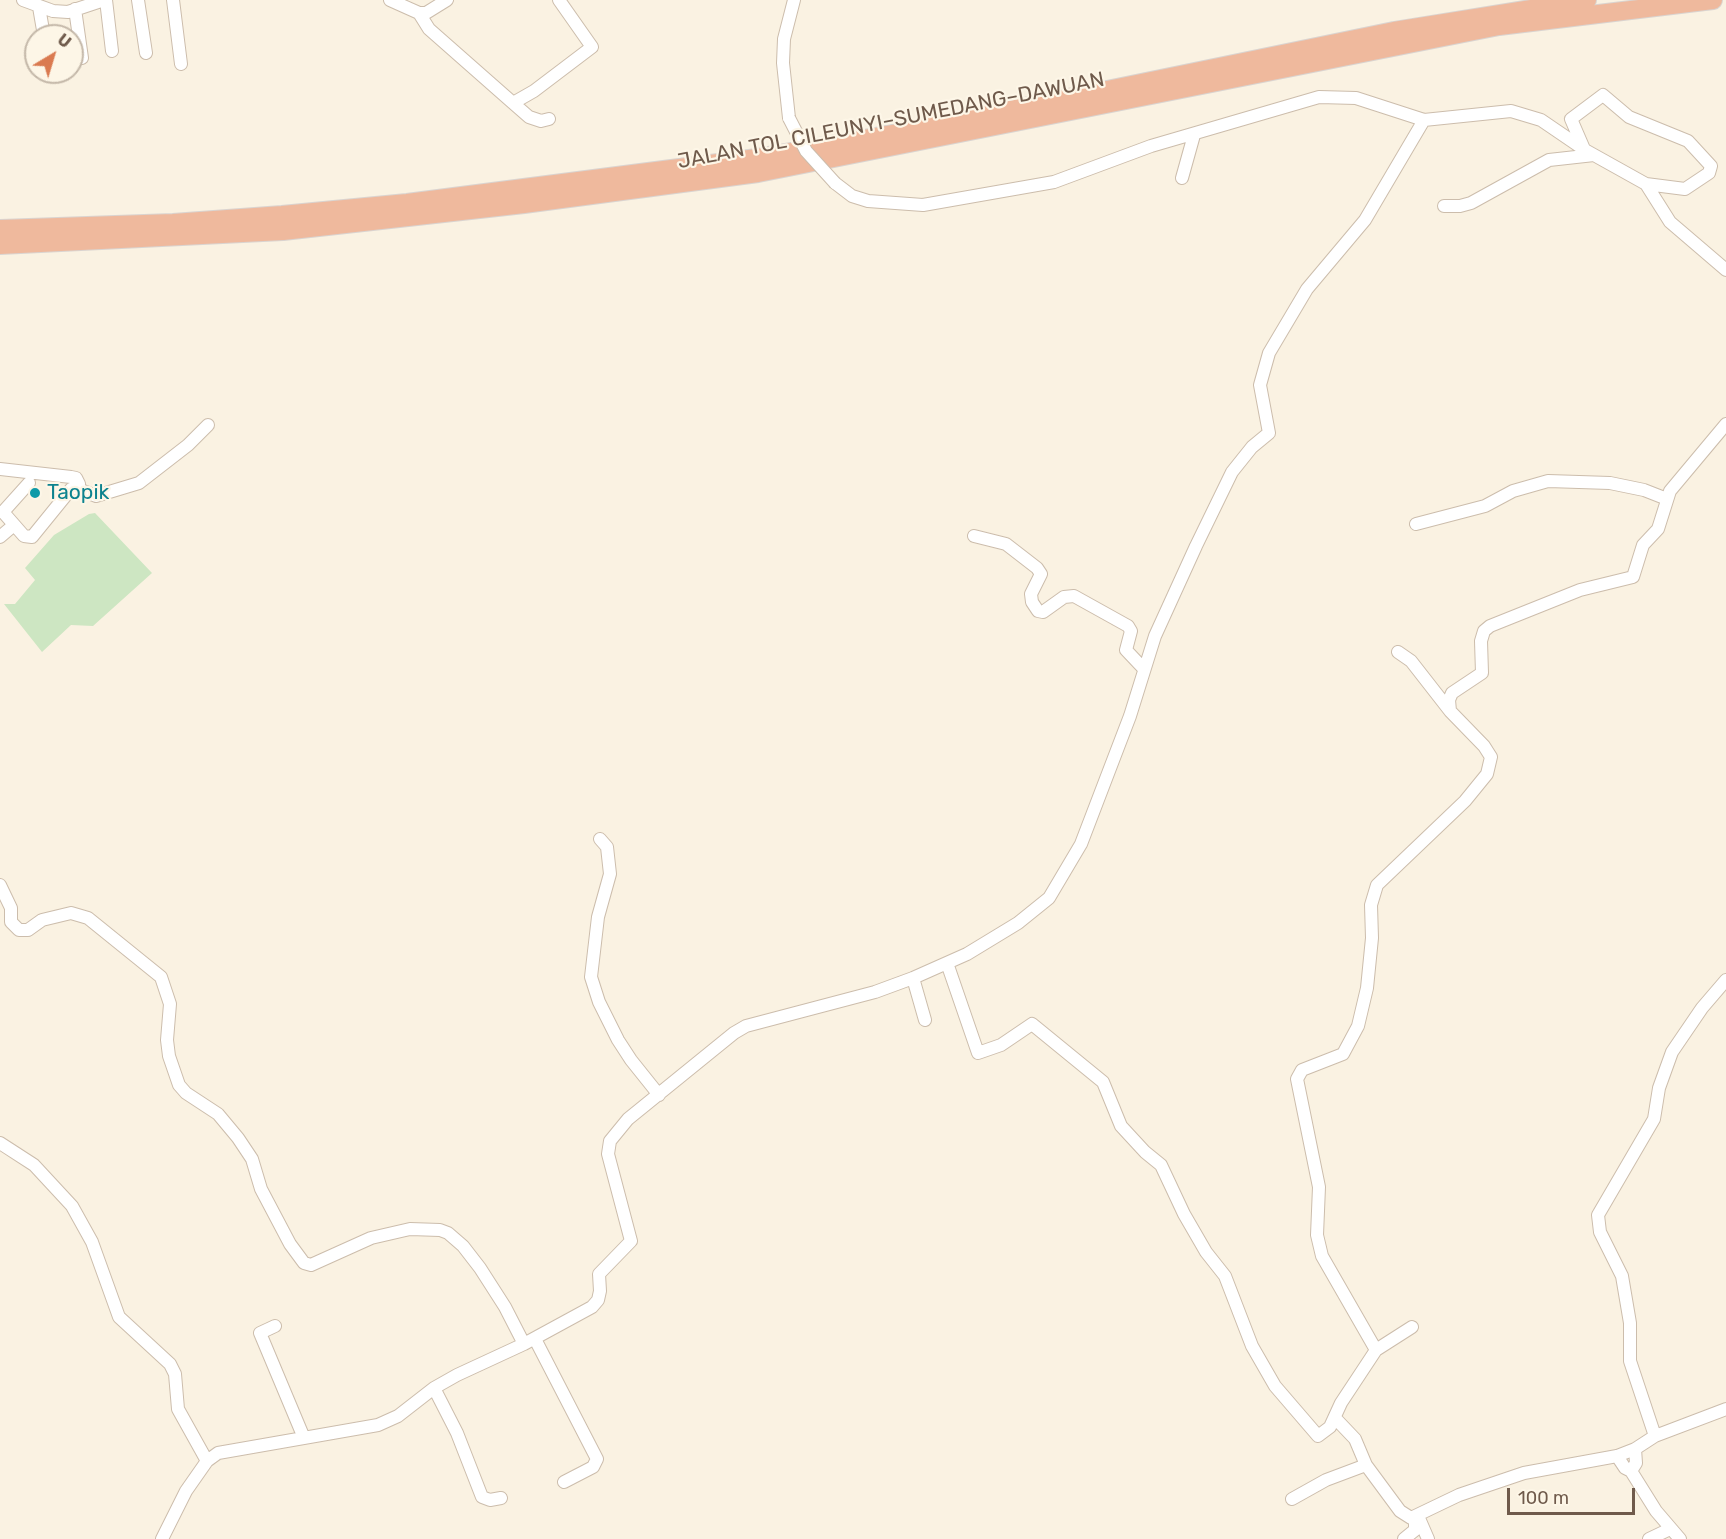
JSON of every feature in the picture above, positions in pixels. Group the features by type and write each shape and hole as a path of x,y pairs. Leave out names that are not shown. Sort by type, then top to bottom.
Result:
{"highway":[{"name":"JALAN TOL CILEUNYI–SUMEDANG–DAWUAN","path":"0,229 172,223 328,210 431,200 757,158 903,132 1394,31 1587,0"},
{"name":"JALAN TOL CILEUNYI–SUMEDANG–DAWUAN","path":"0,245 283,231 525,204 758,173 1499,26 1713,0"}],"street":[{"path":"23,0 52,11 75,9 105,0 112,51"},
{"path":"138,0 146,53"},
{"path":"173,0 181,64"},
{"path":"390,0 419,13 426,13 447,0"},
{"path":"513,103 534,92 592,47 559,0"},
{"path":"794,0 784,39 783,86 789,118 806,151 835,183 852,196 868,201 923,205 1054,182 1151,146 1319,98 1356,98 1424,120 1511,111 1541,120 1589,153 1646,184 1685,189 1709,173 1711,166 1688,141 1629,117 1603,95 1571,119 1589,153"},
{"path":"39,7 42,24"},
{"path":"75,9 77,24"},
{"path":"419,13 429,29 442,42 529,117 541,121 549,119"},
{"path":"162,1539 167,1524 207,1461 218,1453 378,1425 398,1416 434,1388 530,1342 595,1304 600,1291 598,1277 632,1240 608,1149 612,1137 622,1124 722,1042 746,1026 854,998 913,978 947,963 1011,928 1042,905 1056,890 1085,834 1127,726 1143,668 1155,636 1232,472 1252,447 1269,433 1260,385 1277,337 1307,289 1365,220 1424,120"},
{"path":"1182,178 1194,135"},
{"path":"1444,206 1471,203 1550,160 1589,153"},
{"path":"1646,184 1670,222 1726,270"},
{"path":"1450,711 1449,700 1452,693 1482,673 1481,638 1487,628 1580,590 1633,577 1643,545 1658,531 1667,499 1674,486 1726,424"},
{"path":"76,488 96,496 139,483 188,445 208,425"},
{"path":"0,469 54,477 71,477 76,478 79,484 65,495 32,537 28,538 2,512 29,483"},
{"path":"1416,524 1485,506 1513,490 1548,482 1610,483 1644,490 1667,499"},
{"path":"0,537 14,525"},
{"path":"974,536 1006,544 1037,568 1041,574 1031,594 1032,602 1038,611 1043,612 1064,597 1074,596 1128,626 1131,631 1126,650 1143,668"},
{"path":"1376,1350 1322,1256 1317,1235 1319,1187 1296,1079 1302,1070 1343,1054 1358,1026 1367,988 1372,938 1371,905 1377,885 1465,801 1487,774 1491,758 1411,661 1398,652"},
{"path":"600,839 608,847 610,874 598,917 591,977 599,1002 618,1040 659,1095"},
{"path":"0,885 11,908 11,922 19,930 28,930 42,921 71,913 88,918 161,977 170,1004 167,1040 169,1056 179,1085 186,1094 206,1104 218,1114 243,1145 252,1159 261,1189 290,1244 304,1263 312,1265 381,1235 410,1229 440,1230 463,1246 530,1342 597,1459 594,1467 564,1482"},
{"path":"947,963 978,1053 1001,1045 1032,1024 1103,1082 1121,1126 1161,1165 1189,1223 1206,1252 1225,1276 1252,1346 1275,1386 1317,1437 1328,1431 1349,1390 1376,1350 1412,1327"},
{"path":"913,978 925,1020"},
{"path":"1655,1436 1630,1361 1630,1323 1622,1276 1600,1232 1598,1215 1654,1119 1659,1088 1672,1052 1702,1008 1726,980"},
{"path":"0,1143 34,1165 72,1206 92,1242 119,1317 170,1364 176,1380 178,1409 207,1461"},
{"path":"275,1326 260,1333 304,1438"},
{"path":"434,1388 457,1433 482,1497 490,1500 501,1498"},
{"path":"1335,1418 1355,1439 1365,1465 1400,1511 1408,1517 1416,1516 1459,1494 1517,1475 1617,1456 1635,1449 1655,1436 1726,1409"},
{"path":"1632,1471 1636,1462 1635,1449"},
{"path":"1617,1456 1625,1468 1632,1471 1641,1490 1680,1539"},
{"path":"1292,1499 1326,1480 1365,1465"},
{"path":"1404,1539 1415,1530 1416,1516"},
{"path":"1416,1516 1428,1539"},
{"path":"1649,1539 1670,1529"}],"green space":[{"path":"95,513 152,573 93,626 71,625 42,652 4,604 15,604 35,580 25,568 54,535 89,514"}],"place":[{"name":"Taopik","path":"35,493"}]}
